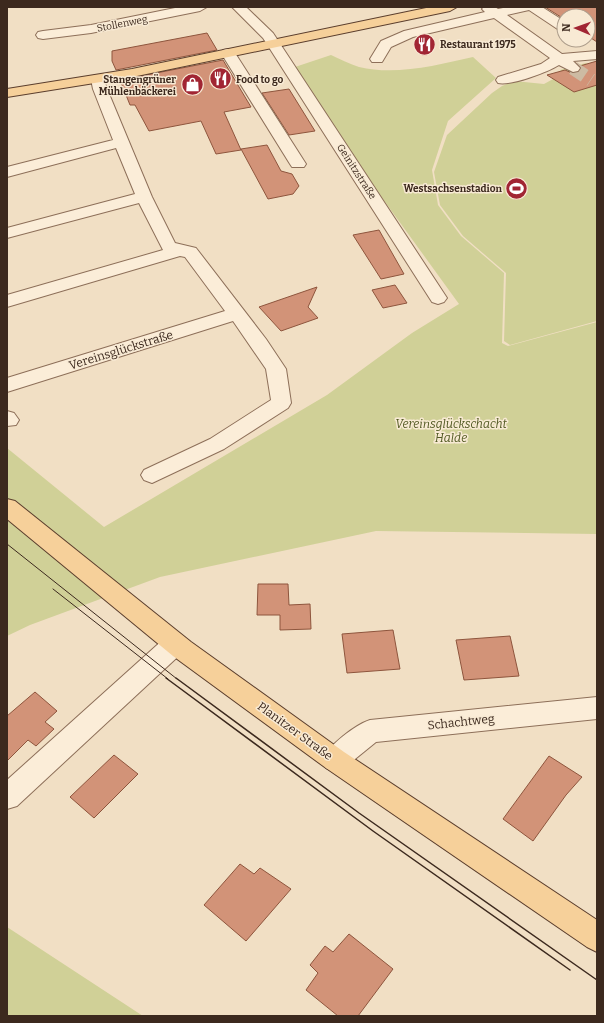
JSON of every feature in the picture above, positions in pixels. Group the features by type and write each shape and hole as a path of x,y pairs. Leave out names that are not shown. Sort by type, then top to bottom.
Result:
{"main road":[{"path":"7,93 98,79 450,7"},
{"name":"Planitzer Straße","path":"7,507 175,644 335,760 597,937"}],"street":[{"name":"Stollenweg","path":"43,35 91,29 200,7"},
{"name":"Geinitzstraße","path":"238,7 268,36 274,44 438,298"},
{"path":"377,59 386,44 409,34 490,11 525,7"},
{"path":"533,7 556,22"},
{"path":"490,11 573,68"},
{"path":"228,53 298,164"},
{"path":"503,80 546,67 560,58 597,55"},
{"path":"98,79 100,89 144,197 168,246 179,251 190,252 259,343 276,369 282,403 216,444 152,474"},
{"path":"7,172 122,142"},
{"path":"7,233 144,197"},
{"path":"7,301 179,251"},
{"name":"Vereinsglückstraße","path":"7,385 236,314"},
{"path":"7,797 175,644"},
{"name":"Schachtweg","path":"335,760 370,731 597,708"}],"green space":[{"name":"Vereinsglückschacht Halde","path":"331,55 359,67 387,70 416,68 473,57 496,78 448,121 432,170 438,205 461,236 504,273 502,343 508,346 597,322 597,534 376,531 160,577 30,625 7,636 7,448 104,527 327,395 412,333 459,304 351,155 295,67"},
{"name":"Westsachsenstadion","path":"586,63 590,66 597,65 597,321 510,345 504,341 506,273 463,236 440,205 434,172 447,135 492,93 502,86 514,81 544,84 564,73 560,70"},
{"path":"7,927 143,1016 7,1016"}],"building":[{"path":"545,7 597,7 597,42 596,8 556,8 556,14"},
{"path":"207,33 217,50 116,70 112,61 112,51"},
{"path":"223,60 251,107 224,112 241,150 216,154 201,121 149,131 135,105 130,105 120,80"},
{"path":"597,61 597,85 574,92 547,75 565,70 572,73 578,72 581,69 580,66"},
{"path":"289,89 315,131 289,135 262,93"},
{"path":"267,145 281,171 292,174 299,186 293,194 268,199 241,149"},
{"path":"379,230 404,274 381,279 353,235"},
{"path":"395,285 407,303 383,308 372,290"},
{"path":"317,287 308,307 318,318 281,331 259,307"},
{"path":"258,584 288,584 289,605 310,604 311,629 280,630 280,615 257,615"},
{"path":"393,630 400,669 347,673 342,634"},
{"path":"510,636 519,676 464,680 456,640"},
{"path":"35,692 57,711 45,722 54,729 36,746 28,740 7,761 7,716"},
{"path":"114,755 138,774 94,818 70,797"},
{"path":"549,756 582,777 566,795 533,841 503,819"},
{"path":"240,864 254,874 260,868 291,889 246,941 204,905"},
{"path":"349,934 393,969 358,1016 338,1016 306,990 318,973 310,965 325,946 333,952"}],"tunnel":[{"path":"573,68 591,80"}],"tram line":[{"path":"7,544 177,679"},
{"path":"53,589 168,679"},
{"path":"166,678 373,831 570,970"},
{"path":"176,678 359,813 597,980"}],"place":[{"name":"Restaurant 1975","path":"425,44"},
{"name":"Food to go","path":"220,79"},
{"name":"Stangengrüner Mühlenbäckerei","path":"192,85"},
{"name":"Westsachsenstadion","path":"517,188"}]}
